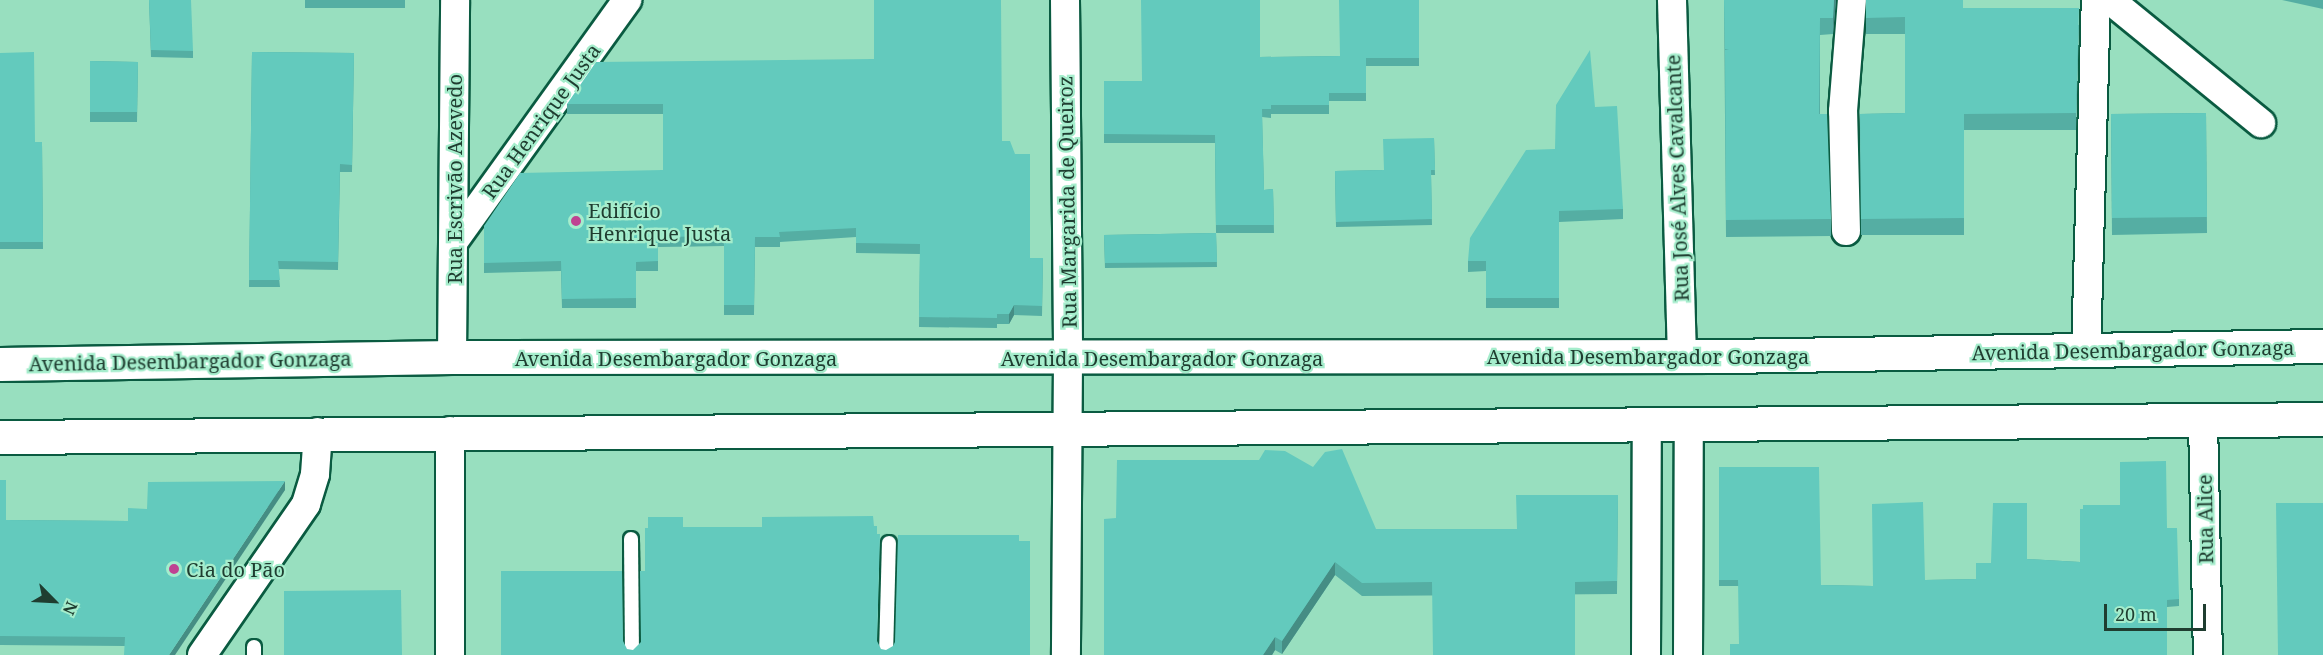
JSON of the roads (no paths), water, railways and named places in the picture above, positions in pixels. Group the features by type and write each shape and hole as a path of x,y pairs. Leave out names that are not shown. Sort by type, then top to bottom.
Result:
{"main road":[{"name":"Avenida Desembargador Gonzaga","path":"0,363 452,357 1682,356 2086,352 2323,346"},
{"path":"0,437 318,432 1066,430 2323,419"}],"street":[{"name":"Rua Escrivão Azevedo","path":"452,357 455,0"},
{"name":"Rua Henrique Justa","path":"454,241 627,0"},
{"name":"Rua Margarida de Queiroz","path":"1065,0 1068,358 1066,655"},
{"name":"Rua José Alves Cavalcante","path":"1672,0 1682,356"},
{"path":"1846,231 1844,111 1852,0"},
{"path":"2086,352 2096,0"},
{"path":"2110,0 2261,123"},
{"name":"Rua Alice","path":"2203,420 2208,655"},
{"path":"1647,424 1647,655"},
{"path":"1688,655 1689,424"},
{"path":"450,431 450,655"},
{"path":"202,655 306,504 315,474 318,432"}],"lane":[{"path":"631,539 632,655"},
{"path":"886,655 889,543"}],"place":[{"name":"Edifício Henrique Justa","path":"576,221"},
{"name":"Cia do Pão","path":"174,569"}]}
